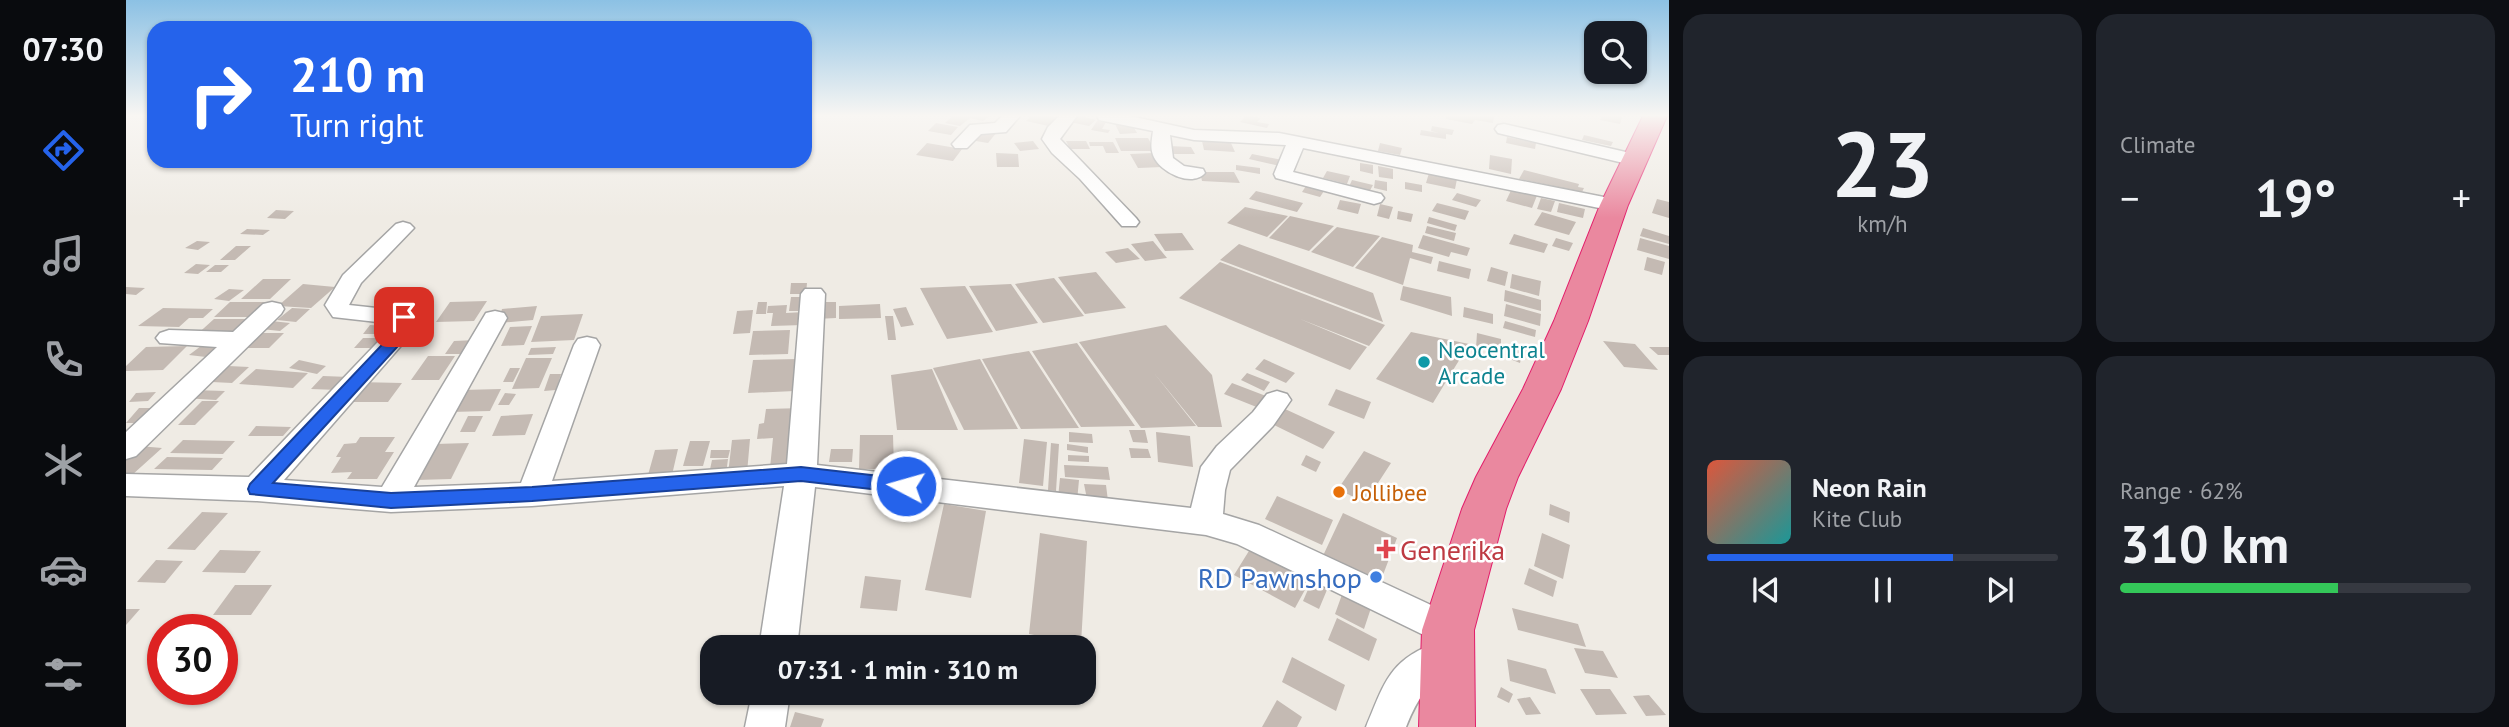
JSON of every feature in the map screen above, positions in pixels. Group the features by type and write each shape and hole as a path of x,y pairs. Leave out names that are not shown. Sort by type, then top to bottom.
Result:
{"highway":[{"path":"1447,727 1447,643 1473,542 1493,488 1542,389 1571,321 1614,205 1641,150"}],"street":[{"path":"1059,150 1087,175 1129,222"},
{"path":"1161,150 1164,159 1173,170 1196,173"},
{"path":"1293,150 1283,174 1374,198"},
{"path":"1341,150 1614,205"},
{"path":"1593,150 1636,160"},
{"path":"257,489 408,324 404,317 342,312 337,305 351,280 403,228"},
{"path":"780,635 801,474 813,294"},
{"path":"126,449 272,309"},
{"path":"391,500 495,318"},
{"path":"169,338 239,340"},
{"path":"532,494 587,345"},
{"path":"1206,522 1209,490 1216,467 1263,419 1277,400"},
{"path":"126,485 257,489 391,500 532,494 801,474 1206,522 1247,534 1447,643 1415,670 1386,727"},
{"path":"765,727 769,705"}],"building":[{"path":"921,150 961,150 953,161 916,155"},
{"path":"1105,150 1117,150 1119,153 1106,153"},
{"path":"1121,150 1155,151 1121,151"},
{"path":"1171,150 1193,150 1195,154 1173,154"},
{"path":"1204,150 1234,150 1235,152"},
{"path":"1378,150 1401,150 1400,155"},
{"path":"996,153 1018,154 1019,167 997,167"},
{"path":"1153,153 1162,167 1138,168 1130,154"},
{"path":"1252,154 1282,160 1280,166 1249,159"},
{"path":"1490,155 1512,159 1511,174 1489,169"},
{"path":"1360,163 1373,165 1373,174 1360,171"},
{"path":"1236,165 1260,168 1260,174 1236,170"},
{"path":"1378,166 1393,169 1393,179 1379,177"},
{"path":"1524,170 1579,184 1578,187 1584,188 1582,192 1519,179"},
{"path":"1327,171 1350,176 1347,184 1323,178"},
{"path":"1200,172 1234,172 1240,183 1202,181"},
{"path":"1429,173 1457,179 1455,189 1426,183"},
{"path":"1352,180 1373,185 1368,194 1348,189"},
{"path":"1375,180 1387,182 1387,191 1374,188"},
{"path":"1405,182 1422,185 1422,192 1405,189"},
{"path":"1306,186 1324,191 1320,197 1302,192"},
{"path":"1513,186 1538,193 1532,208 1506,201"},
{"path":"1256,191 1303,203 1297,212 1249,199"},
{"path":"1457,193 1481,200 1476,207 1452,200"},
{"path":"1541,198 1555,201 1551,212 1537,209"},
{"path":"1657,199 1669,202 1669,218 1652,213"},
{"path":"1340,200 1361,204 1358,214 1337,209"},
{"path":"1437,203 1469,211 1465,220 1432,211"},
{"path":"1559,203 1585,209 1583,218 1557,212"},
{"path":"1380,204 1393,207 1389,219 1377,216"},
{"path":"1245,207 1288,216 1267,237 1227,223"},
{"path":"276,210 294,211 285,219 267,218"},
{"path":"1398,211 1413,214 1411,222 1397,219"},
{"path":"1542,212 1576,222 1569,235 1534,225"},
{"path":"1290,216 1334,226 1309,251 1269,238"},
{"path":"1429,217 1457,225 1455,231 1427,223"},
{"path":"1427,226 1456,233 1454,241 1425,233"},
{"path":"1337,227 1380,236 1353,267 1311,252"},
{"path":"1643,228 1669,236 1669,244 1640,236"},
{"path":"247,229 270,230 263,235 240,234"},
{"path":"1182,233 1194,250 1165,251 1154,234"},
{"path":"1514,234 1548,244 1544,253 1509,244"},
{"path":"1423,235 1470,248 1467,256 1451,252 1449,257 1418,248"},
{"path":"1382,237 1413,245 1412,252 1433,257 1431,264 1410,258 1403,285 1355,268"},
{"path":"1556,238 1573,243 1569,251 1552,246"},
{"path":"1640,238 1669,246 1669,259 1637,250"},
{"path":"197,241 210,242 198,250 185,248"},
{"path":"1153,241 1167,258 1145,261 1131,244"},
{"path":"1239,244 1373,293 1383,322 1220,260"},
{"path":"236,246 251,246 235,260 220,260"},
{"path":"1128,248 1140,259 1116,263 1105,252"},
{"path":"1647,257 1665,262 1662,275 1644,270"},
{"path":"1439,261 1471,269 1469,279 1437,271"},
{"path":"1220,262 1385,325 1369,346 1300,319 1367,347 1350,370 1179,298"},
{"path":"196,264 210,265 198,274 184,273"},
{"path":"215,265 229,265 221,272 206,272"},
{"path":"1491,267 1508,272 1505,286 1487,281"},
{"path":"1096,272 1126,308 1085,314 1058,277"},
{"path":"1512,274 1541,281 1539,296 1510,288"},
{"path":"1054,278 1084,316 1043,323 1015,284"},
{"path":"263,279 291,279 270,299 241,299"},
{"path":"791,283 807,283 806,294 790,294"},
{"path":"303,284 335,287 311,308 278,306"},
{"path":"1011,284 1038,323 996,331 969,286"},
{"path":"965,286 993,332 947,339 920,288"},
{"path":"1403,286 1451,297 1452,316 1400,300"},
{"path":"126,287 145,288 136,295 126,294"},
{"path":"229,289 244,290 229,301 214,299"},
{"path":"1505,290 1541,300 1541,311 1504,301"},
{"path":"791,297 804,297 803,311 789,311"},
{"path":"487,301 474,321 436,322 450,302"},
{"path":"230,302 267,302 252,317 214,317"},
{"path":"758,302 767,302 766,314 756,314"},
{"path":"817,302 836,302 836,318 816,319"},
{"path":"880,304 881,318 839,319 839,306"},
{"path":"1506,304 1541,314 1540,326 1504,316"},
{"path":"787,305 786,313 804,312 803,325 771,326 773,313 767,313 768,306"},
{"path":"537,306 533,320 498,323 502,309"},
{"path":"906,307 914,325 901,327 893,309"},
{"path":"1464,307 1493,314 1493,324 1463,317"},
{"path":"163,308 213,309 203,318 189,318 179,327 138,326"},
{"path":"292,308 310,309 296,322 277,320"},
{"path":"753,310 750,333 733,334 737,311"},
{"path":"583,314 574,340 531,342 541,316"},
{"path":"885,316 893,316 896,340 888,340"},
{"path":"214,319 248,319 231,337 194,337"},
{"path":"271,321 290,323 280,331 261,329"},
{"path":"1505,321 1536,330 1535,337 1503,328"},
{"path":"370,325 390,326 384,334 363,334"},
{"path":"1166,325 1212,375 1222,427 1198,427 1154,373 1196,426 1141,428 1079,342"},
{"path":"532,326 524,345 501,346 510,327"},
{"path":"790,330 788,354 749,355 753,331"},
{"name":"Neocentral Arcade","path":"1411,332 1469,344 1433,403 1376,379"},
{"path":"261,333 284,333 269,348 246,348"},
{"path":"1477,333 1501,339 1501,354 1476,348"},
{"path":"363,338 381,338 372,348 354,348"},
{"path":"476,340 468,354 445,354 454,341"},
{"path":"1603,341 1635,344 1658,370 1624,367"},
{"path":"205,343 221,345 206,357 189,355"},
{"path":"1077,343 1135,426 1081,427 1032,351"},
{"path":"187,346 163,370 126,371 126,366 146,347"},
{"path":"556,347 553,354 528,355 531,348"},
{"path":"1514,347 1523,350 1520,363 1510,359"},
{"path":"1649,347 1669,347 1669,355 1658,355"},
{"path":"1029,351 1079,428 1021,429 982,359"},
{"path":"428,356 455,356 439,380 411,380"},
{"path":"526,358 552,358 539,388 512,389"},
{"path":"798,359 795,391 748,393 753,360"},
{"path":"980,359 1018,429 964,430 933,368"},
{"path":"1264,359 1295,373 1286,383 1255,369"},
{"path":"299,360 326,366 317,374 289,368"},
{"path":"228,366 249,367 232,383 212,382"},
{"path":"510,368 520,368 513,382 503,382"},
{"path":"256,369 308,373 293,388 239,384"},
{"path":"932,369 958,430 897,430 891,375"},
{"path":"1247,373 1270,382 1264,391 1241,380"},
{"path":"550,374 561,374 556,390 544,391"},
{"path":"323,376 349,377 338,390 311,389"},
{"path":"357,382 402,383 388,402 341,402"},
{"path":"1232,383 1266,396 1259,408 1224,394"},
{"path":"501,389 490,411 450,412 462,390"},
{"path":"1336,389 1371,402 1364,419 1328,405"},
{"path":"192,390 225,391 216,400 183,398"},
{"path":"156,392 148,401 129,402 136,393"},
{"path":"505,393 516,394 509,405 498,405"},
{"path":"202,401 219,401 195,425 178,425"},
{"path":"139,408 151,408 135,423 126,423"},
{"path":"803,408 790,468 770,468 773,438 757,439 759,424 764,423 766,409"},
{"path":"1285,409 1335,432 1323,449 1272,424"},
{"path":"533,414 525,435 492,436 501,416"},
{"path":"468,416 483,416 475,432 460,432"},
{"path":"256,426 291,427 283,436 248,436"},
{"path":"1129,430 1145,430 1148,443 1133,442"},
{"path":"1069,432 1092,434 1093,443 1069,442"},
{"path":"1156,432 1190,436 1193,467 1158,462"},
{"path":"860,435 893,435 894,469 859,469"},
{"path":"360,437 395,437 385,452 394,452 377,479 347,479 352,472 331,473 341,457 336,457 344,444 356,443"},
{"path":"750,439 747,473 728,474 732,440"},
{"path":"1024,439 1047,442 1043,486 1019,483"},
{"path":"183,440 235,441 223,454 170,453"},
{"path":"690,441 710,441 703,466 683,466"},
{"path":"469,443 451,479 416,480 435,444"},
{"path":"1051,443 1059,444 1056,491 1048,490"},
{"path":"1067,444 1088,447 1088,453 1067,450"},
{"path":"139,446 162,448 132,475 126,474 126,457"},
{"path":"1129,448 1148,449 1151,458 1131,458"},
{"path":"678,449 672,475 648,475 655,450"},
{"path":"831,449 853,449 852,462 829,462"},
{"path":"711,450 730,450 728,458 710,458"},
{"path":"1364,451 1391,463 1365,503 1338,489"},
{"path":"1068,455 1089,456 1089,462 1068,461"},
{"path":"1306,455 1321,462 1316,472 1301,465"},
{"path":"167,457 223,458 212,470 154,469"},
{"path":"728,459 726,474 709,474 712,460"},
{"path":"1064,465 1108,467 1110,480 1065,477"},
{"path":"1060,478 1079,480 1077,501 1058,498"},
{"path":"1084,484 1106,485 1108,501 1087,499"},
{"path":"1277,496 1333,520 1322,545 1265,519"},
{"path":"944,504 986,511 971,598 925,590"},
{"path":"1550,504 1570,512 1569,523 1549,515"},
{"path":"202,512 228,513 195,550 167,549"},
{"path":"1343,513 1397,538 1378,588 1321,560"},
{"path":"1040,533 1087,541 1082,635 1029,634"},
{"path":"1542,533 1570,545 1563,579 1534,566"},
{"path":"1252,546 1312,577 1295,608 1234,575"},
{"path":"220,550 261,551 245,573 202,572"},
{"path":"156,560 183,561 165,583 137,582"},
{"path":"1529,568 1557,581 1553,597 1524,584"},
{"path":"865,576 901,580 897,611 860,608"},
{"path":"1313,578 1329,585 1319,609 1303,601"},
{"path":"235,585 272,585 251,615 214,614"},
{"path":"1344,589 1373,602 1364,629 1335,614"},
{"path":"1512,608 1578,624 1586,647 1518,630"},
{"path":"126,609 140,609 126,625"},
{"path":"1337,618 1377,639 1369,661 1328,640"},
{"path":"1574,648 1603,651 1618,678 1585,673"},
{"path":"1292,657 1345,685 1336,711 1282,682"},
{"path":"1507,659 1546,669 1556,694 1510,681"},
{"path":"1501,687 1513,694 1509,703 1497,697"},
{"path":"1580,689 1610,689 1627,714 1596,715"},
{"path":"1649,695 1666,715 1646,716 1633,696"},
{"path":"1530,697 1541,714 1526,715 1517,699"},
{"path":"1277,700 1302,717 1297,727 1262,727"},
{"path":"795,712 824,719 821,727 790,727"}],"place":[{"name":"Neocentral Arcade","path":"1424,362"},
{"name":"Jollibee","path":"1339,492"},
{"name":"Generika","path":"1386,549"},
{"name":"RD Pawnshop","path":"1376,577"}],"route":[{"path":"404,317 408,324 403,331 257,489 391,500 532,494 801,474 906,486"}]}
